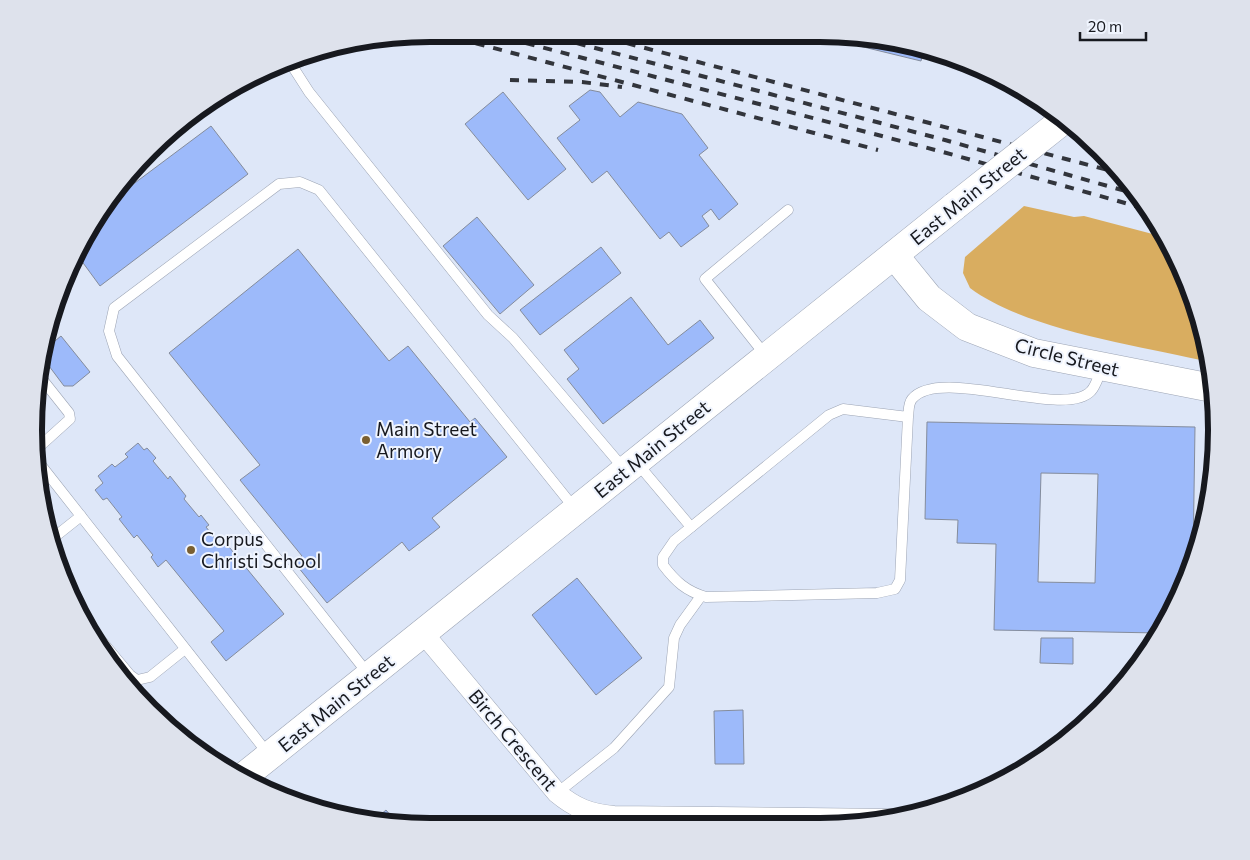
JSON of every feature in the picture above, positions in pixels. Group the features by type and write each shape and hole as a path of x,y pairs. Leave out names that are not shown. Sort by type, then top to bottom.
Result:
{"main road":[{"name":"East Main Street","path":"249,773 1058,125"},
{"name":"Circle Street","path":"894,255 929,298 967,326 1034,353 1205,387"}],"street":[{"name":"Birch Crescent","path":"423,633 562,798 593,814 614,816 799,818"}],"lane":[{"path":"293,68 309,92 488,316 513,338 631,466 691,527"},
{"path":"369,676 117,356 109,330 114,308 279,184 300,182 319,190 576,510"},
{"path":"766,357 705,279 788,210"},
{"path":"908,417 843,409 829,415 674,541 663,557 663,565 676,582 692,593 706,597 877,593 895,589 900,580 910,401 916,395 930,390 995,391 1066,402 1074,401 1092,391 1103,366"},
{"path":"43,444 70,419 70,413 46,383"},
{"path":"45,470 270,756"},
{"path":"57,535 81,516"},
{"path":"562,798 614,748 669,687 674,638 680,625 701,596"},
{"path":"131,676 137,680 150,677 185,649"}],"shaded area":[{"path":"1024,206 1074,217 1084,216 1155,235 1168,259 1187,305 1201,360 1085,335 1021,315 994,303 970,288 963,273 965,257"}],"building":[{"path":"849,43 896,50 922,57 921,61"},
{"path":"590,90 600,92 620,117 638,102 682,114 708,148 699,155 738,204 719,220 711,209 702,216 709,226 681,247 669,232 660,239 607,171 592,183 557,138 580,120 569,106"},
{"path":"503,92 566,169 528,200 465,124"},
{"path":"211,126 248,174 100,286 81,261 94,236 128,188"},
{"path":"477,217 534,285 500,314 443,246"},
{"path":"601,247 621,273 540,335 520,310"},
{"name":"Main Street Armory","path":"298,249 389,361 408,346 470,422 475,418 507,457 432,518 440,527 409,551 402,542 327,603 294,562 302,556 240,480 260,465 169,353"},
{"path":"631,297 668,345 700,320 714,338 603,424 567,379 579,369 564,350"},
{"path":"61,336 90,372 73,386 64,386 48,365 53,343"},
{"path":"927,422 1195,427 1193,532 1178,578 1168,601 1150,633 994,630 996,544 957,543 958,520 925,519","holes":["1041,473 1098,474 1095,583 1038,582"]},
{"name":"Corpus Christi School","path":"138,443 144,450 147,448 156,458 153,461 168,479 170,476 186,496 184,499 199,517 201,515 209,525 206,527 221,546 225,542 284,614 226,661 211,642 224,631 166,560 158,567 151,557 153,555 137,535 134,538 119,519 122,517 107,498 103,500 95,490 103,483 98,476 112,464 115,467 128,457 125,454"},
{"path":"577,578 642,658 596,695 532,615"},
{"path":"1041,638 1073,638 1073,664 1040,663"},
{"path":"743,710 744,764 715,764 714,711"},
{"path":"386,810 391,815 381,814"}],"railway":[{"path":"471,42 878,150"},
{"path":"522,42 943,152 1136,206"},
{"path":"572,42 945,140 1124,191"},
{"path":"622,42 1106,170"},
{"path":"510,80 582,82 622,87"}],"place":[{"name":"Main Street Armory","path":"366,440"},
{"name":"Corpus Christi School","path":"191,550"}]}
